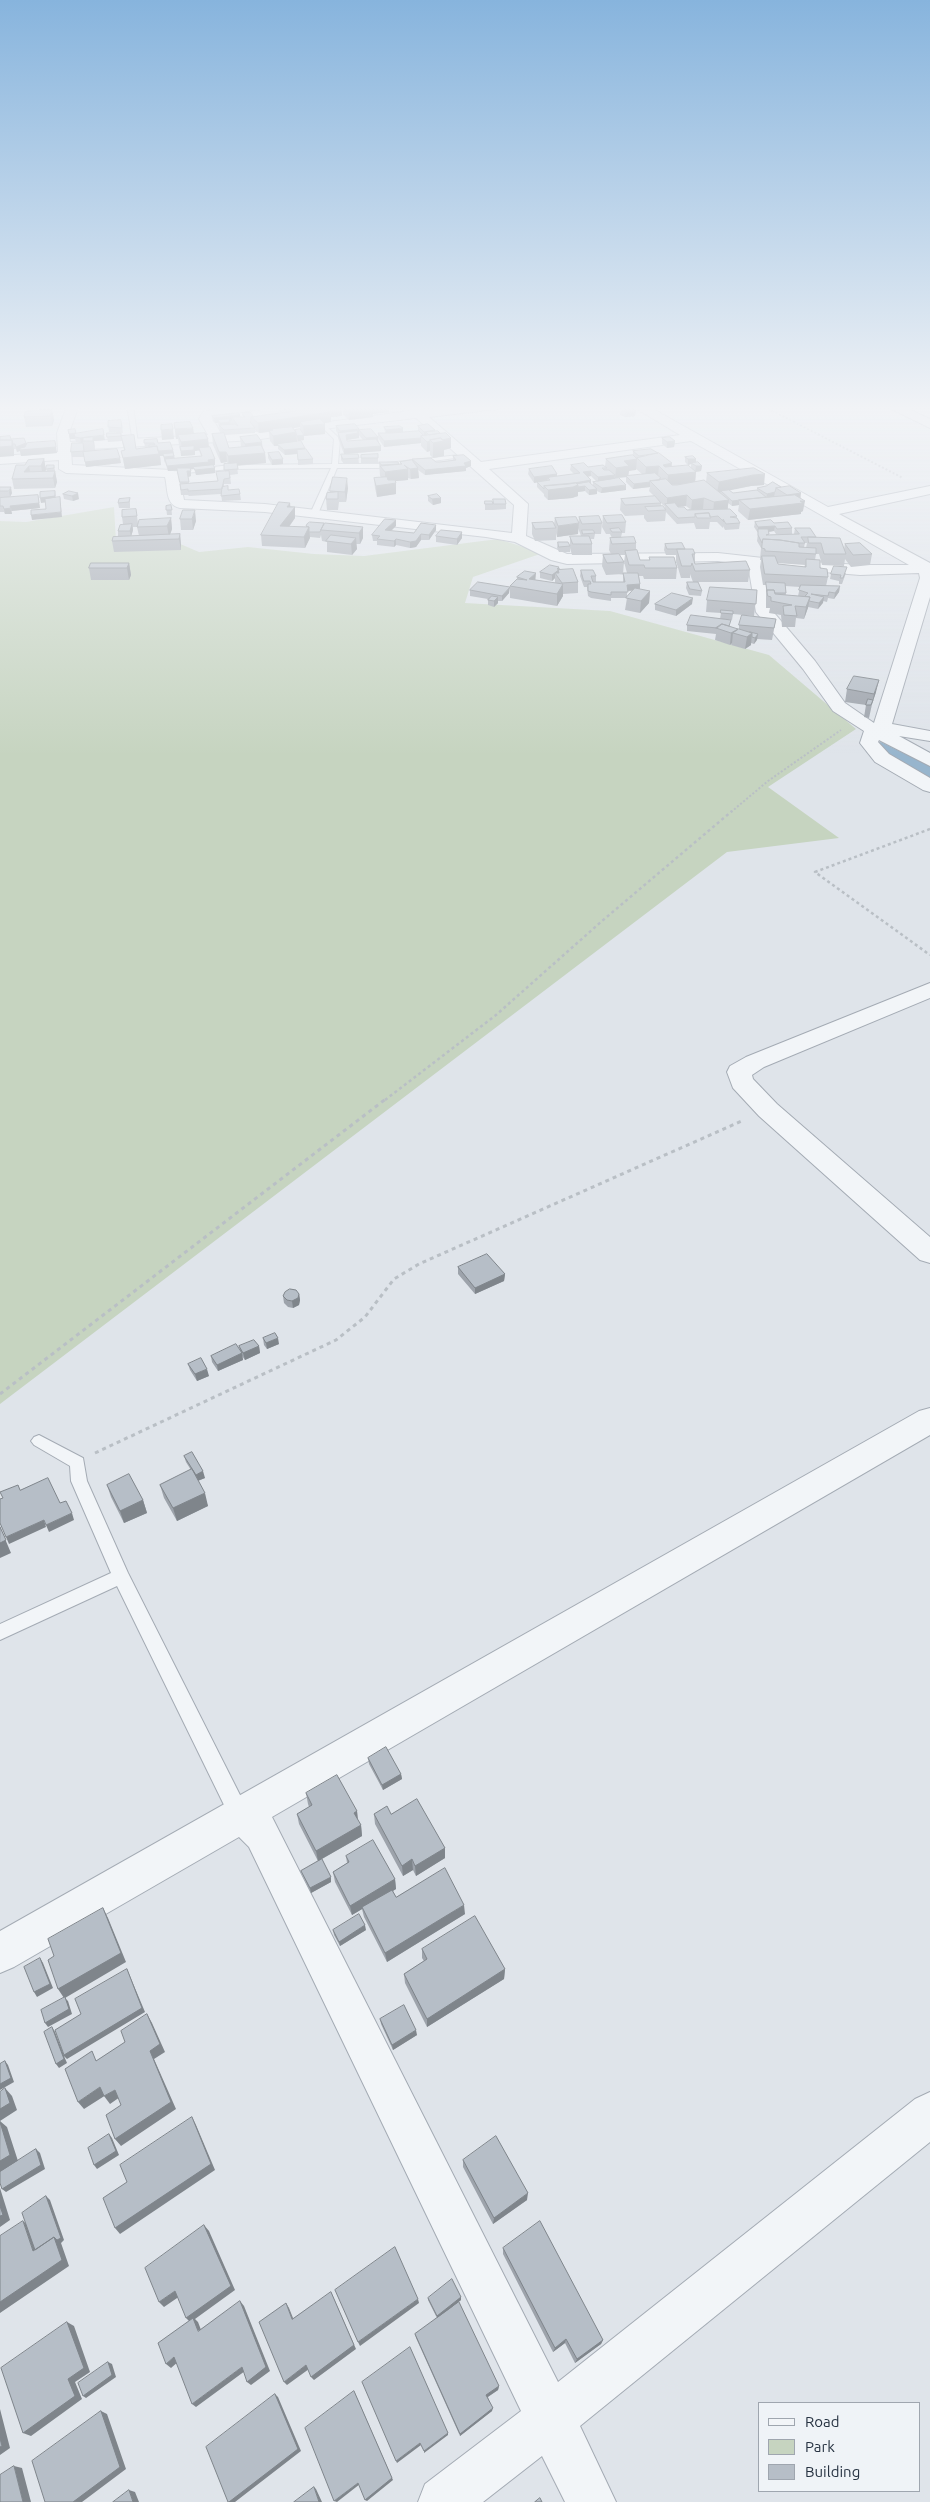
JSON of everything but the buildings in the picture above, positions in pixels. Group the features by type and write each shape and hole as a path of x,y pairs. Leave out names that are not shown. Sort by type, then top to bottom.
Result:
{"street":[{"path":"380,522 518,538 556,557 567,559 718,557 755,562 860,570 891,571 928,568"},
{"path":"518,538 519,522"},
{"path":"844,522 928,568"},
{"path":"755,562 762,610 810,665 839,707 856,720 877,728 930,760"},
{"path":"928,568 928,578 912,638 877,728 869,743 882,758 930,786"},
{"path":"877,728 930,736"},
{"path":"930,990 754,1062 739,1072 742,1082 768,1110 930,1253"},
{"path":"0,1953 930,1420"},
{"path":"244,1814 262,1834 591,2502"},
{"path":"443,2502 549,2420 930,2114"}],"lane":[{"path":"39,1441 77,1463 79,1481 121,1576 233,1802 244,1814"},
{"path":"0,1632 121,1576"}],"path":[{"path":"0,1394 496,1015 602,920 768,781 856,720"},
{"path":"930,829 815,872 930,955"},
{"path":"77,1463 336,1340 365,1317 394,1279 419,1264 768,1110"}],"green space":[{"path":"0,522 115,522 116,541 178,543 199,552 248,547 314,554 364,556 498,539 543,553 473,577 465,603 610,611 769,655 856,729 768,787 839,838 727,852 0,1404"}],"waterway":[{"path":"881,748 930,773"}]}
